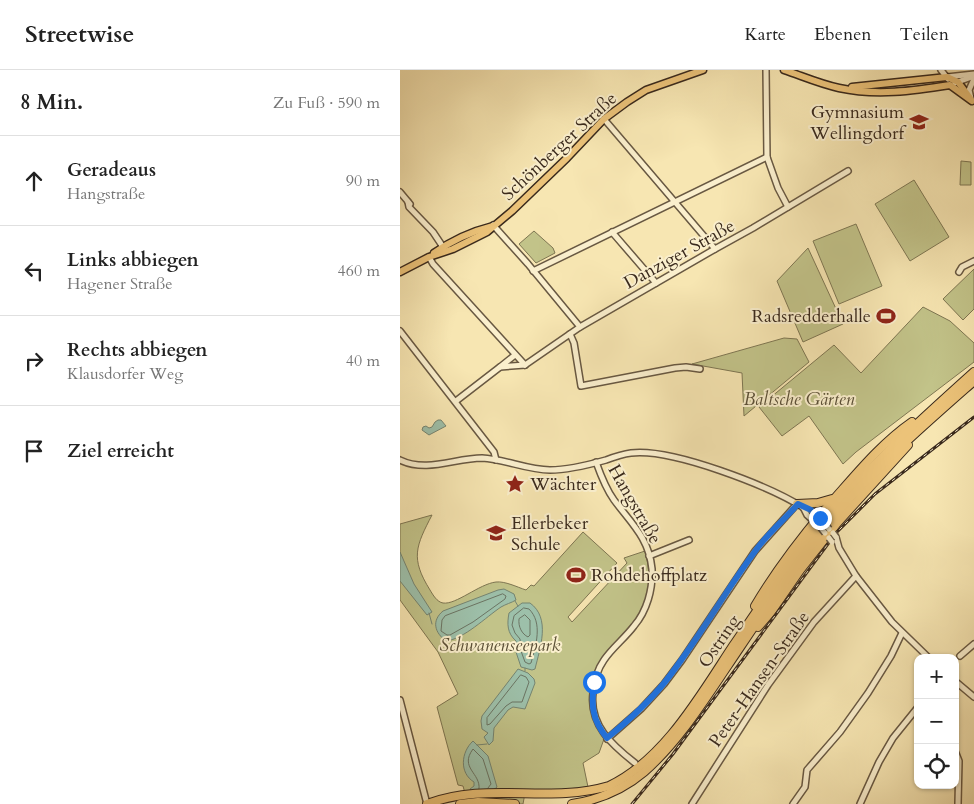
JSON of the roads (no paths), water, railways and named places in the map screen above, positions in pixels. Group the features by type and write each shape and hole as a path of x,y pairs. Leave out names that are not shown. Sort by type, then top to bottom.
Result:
{"highway":[{"name":"Ostring","path":"427,804 483,795 559,800 584,796 608,788 632,774 649,759 676,728 832,519 892,454 974,372"},
{"name":"Ostring","path":"927,418 974,381"},
{"path":"744,635 749,615 767,586 836,497 892,438 911,423 927,418"},
{"path":"744,635 766,618 855,502 919,434 927,418"},
{"path":"801,506 818,504 836,497"},
{"name":"Ostring","path":"572,804 586,802 610,793 634,779 654,763 702,703 744,635"},
{"name":"Ostring","path":"459,800 515,804"}],"main road":[{"name":"Schönberger Straße","path":"400,272 430,257 454,249 487,232 525,198 604,119 646,90 703,70"},
{"path":"784,70 822,84 878,92 894,92 950,85 973,102"},
{"path":"841,88 947,77 958,82 973,102"},
{"name":"Schönberger Straße","path":"430,257 443,247 493,225"}],"street":[{"path":"766,70 767,157 778,188 788,207"},
{"path":"941,70 947,77 950,85 974,76"},
{"path":"947,77 974,76"},
{"path":"973,102 969,90 974,76"},
{"path":"604,119 715,249"},
{"path":"533,271 767,157"},
{"name":"Danziger Straße","path":"525,365 580,327 753,228 848,170"},
{"path":"400,192 416,209 417,214 443,247"},
{"path":"493,225 580,327"},
{"path":"612,232 656,283"},
{"path":"430,257 433,264 525,365"},
{"path":"959,272 962,267 974,262"},
{"path":"400,331 494,452 496,460"},
{"path":"570,334 574,343 581,386 675,368 686,367 700,370"},
{"path":"456,401 515,355"},
{"path":"500,367 525,365"},
{"path":"400,460 429,466 471,459 496,460 550,470 643,452 698,464 739,478 811,510 839,548 856,576 902,633 925,654"},
{"name":"Hangstraße","path":"596,462 604,484 614,500 634,524 645,542 649,556 652,581 644,609 635,625 604,660 594,682 592,702 595,718 607,738 636,764"},
{"path":"607,738 641,709 664,684 755,551 801,506"},
{"path":"649,556 689,540"},
{"name":"Peter-Hansen-Straße","path":"692,804 768,685 814,622 856,576"},
{"path":"793,804 805,787 807,770 840,732 868,693 902,633"},
{"path":"960,656 974,644"},
{"path":"959,685 974,698"},
{"path":"400,700 427,804"},
{"path":"860,804 893,738 914,716"},
{"path":"958,789 958,804"}],"water":[{"path":"438,420 441,420 446,426 429,435 422,430 426,426 432,427"},
{"path":"400,552 414,584 432,612 427,615 400,581"},
{"path":"504,589 514,594 516,600 501,607 475,627 460,636 446,641 437,631 437,619 443,611"},
{"path":"522,603 530,603 536,609 542,625 539,652 535,669 532,670 521,667 516,652 516,641 508,628 509,613"},
{"path":"518,669 528,673 535,683 525,709 513,707 508,710 494,728 493,741 489,745 484,737 488,733 482,729 482,716"},
{"path":"473,741 488,756 497,787 491,792 485,804 477,803 470,789 474,786 474,782 469,778 464,768 464,756"}],"waterway":[{"path":"515,601 518,606"},
{"path":"429,613 432,624"},
{"path":"477,745 487,744"}],"railway":[{"path":"632,804 673,754 836,533 875,494 974,417"}],"place":[{"name":"Gymnasium Wellingdorf","path":"919,122"},
{"name":"Radsredderhalle","path":"886,316"},
{"name":"Wächter","path":"515,484"},
{"name":"Ellerbeker Schule","path":"496,533"},
{"name":"Rohdehoffplatz","path":"576,575"}],"park label":[{"name":"Baltsche Gärten","path":"799,399"},
{"name":"Schwanenseepark","path":"500,645"}]}
